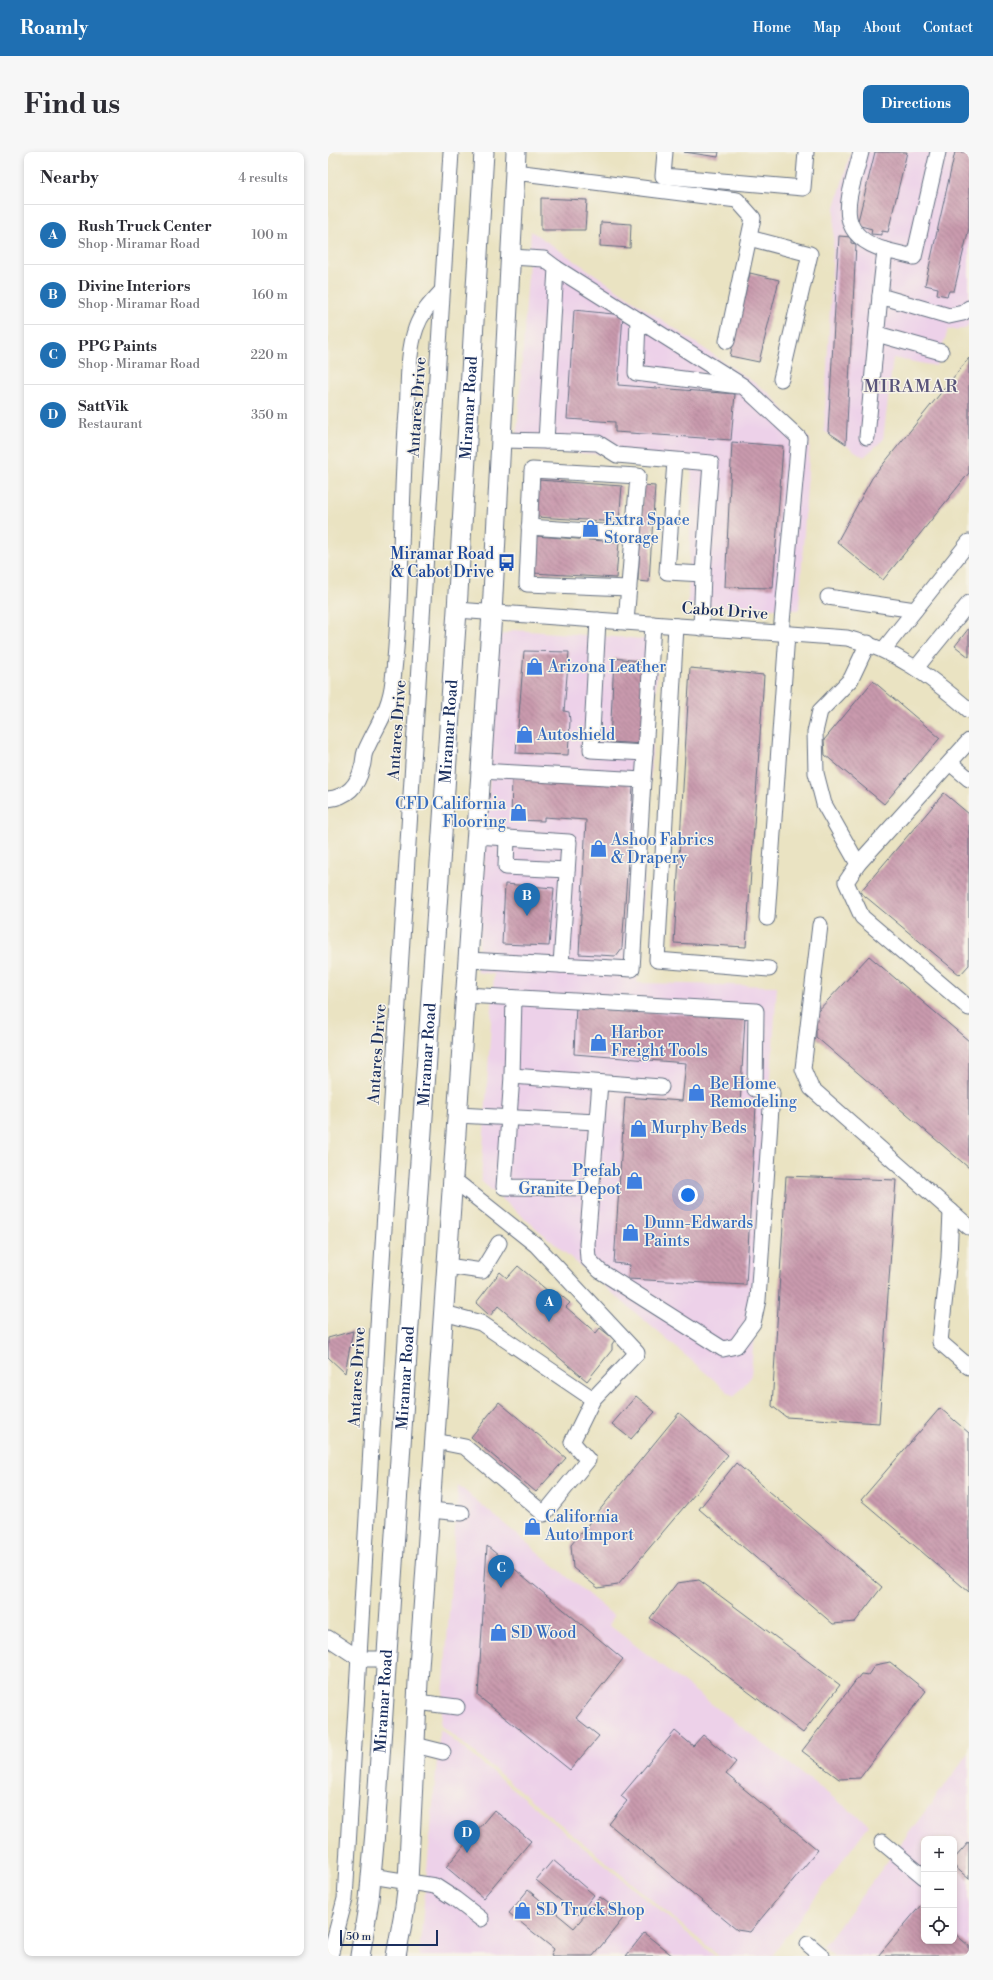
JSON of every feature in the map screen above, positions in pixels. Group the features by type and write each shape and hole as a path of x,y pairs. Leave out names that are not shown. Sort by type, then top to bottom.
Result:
{"main road":[{"name":"Miramar Road","path":"360,1956 369,1900 386,1660 457,610 484,152"},
{"name":"Miramar Road","path":"396,1956 406,1907 408,1882 430,1510 492,612 516,152"}],"street":[{"name":"Antares Drive","path":"330,1956 345,1899 360,1659 380,1285 451,152"},
{"path":"665,152 663,176 803,188 806,152"},
{"path":"861,152 847,209 849,223 856,233 870,246 914,257 938,152"},
{"path":"515,172 737,200 753,218 727,340"},
{"path":"749,238 810,254 781,379"},
{"path":"867,437 885,250"},
{"path":"511,257 544,259 743,386 799,438 784,633 767,918"},
{"path":"546,441 556,268"},
{"path":"328,799 336,798 350,791 357,783 365,754 382,721 389,701 394,669 402,542 405,435 411,349 416,327 427,307 442,291"},
{"path":"880,296 949,316 963,313 969,308"},
{"path":"638,320 636,373 743,386"},
{"path":"877,334 941,352"},
{"path":"501,440 598,443 617,455 711,463 703,574 701,628"},
{"path":"675,461 667,572 703,574"},
{"path":"626,622 629,588 633,534 638,476 532,470 527,584 629,588"},
{"path":"529,527 633,534"},
{"path":"884,650 969,542"},
{"path":"828,597 915,610"},
{"path":"916,668 969,603"},
{"name":"Cabot Drive","path":"457,610 847,638 868,643 916,668 934,680 969,710"},
{"path":"598,620 591,750 645,753"},
{"path":"468,960 632,969 653,624"},
{"path":"676,626 657,960 769,969"},
{"path":"858,864 824,804 816,773 814,732 820,711 851,679 868,643"},
{"path":"969,741 858,864 846,882 862,917 969,1008"},
{"path":"950,763 969,779"},
{"path":"481,771 643,780"},
{"path":"476,836 569,842 561,965"},
{"path":"508,838 506,867 567,870"},
{"path":"820,925 803,1069 811,1088 969,1227"},
{"path":"465,995 756,1011 755,1089 772,1093 758,1300 753,1323 736,1346 723,1349 600,1271 588,1259 587,1244 598,1122 600,1082"},
{"path":"514,998 512,1076 504,1187 592,1188"},
{"path":"512,1076 661,1087"},
{"path":"457,1115 598,1122"},
{"path":"435,1442 465,1447 544,1514 588,1460 572,1442 593,1399 637,1353 536,1245 453,1179"},
{"path":"951,1211 949,1258 940,1342 969,1367"},
{"path":"447,1266 482,1271 499,1243"},
{"path":"444,1313 481,1323 593,1399"},
{"path":"430,1510 462,1513"},
{"path":"328,1638 360,1659 386,1660"},
{"path":"418,1702 457,1707"},
{"path":"416,1744 443,1752"},
{"path":"882,1842 921,1874"},
{"path":"371,1876 435,1886 455,1898 481,1919"},
{"path":"808,1944 822,1956"}],"shaded area":[{"path":"851,152 969,152 969,324 965,329 948,330 936,366 893,358 883,440 864,457 824,431 835,207"},
{"path":"531,231 768,392 810,440 799,610 688,605 692,460 516,449"},
{"path":"513,630 659,640 637,983 777,986 751,1377 734,1397 481,1181 494,974 477,972 498,647 502,635"},
{"path":"458,1485 614,1616 609,1625 869,1825 772,1956 719,1956 441,1725"},
{"path":"440,1729 715,1956 419,1956"},
{"path":"969,1753 969,1956 834,1956 823,1947"}],"building":[{"path":"684,152 719,152 718,157"},
{"path":"875,152 907,152 888,232 882,231 882,235 871,234 872,229 857,225"},
{"path":"955,152 969,152 969,228 954,291 949,291 947,296 937,294 938,288 925,285"},
{"path":"541,198 587,200 585,230 541,230"},
{"path":"601,222 631,224 630,248 600,246"},
{"path":"839,236 851,237 851,243 856,244 846,444 828,432"},
{"path":"750,273 779,280 759,362 730,356"},
{"path":"574,310 623,315 618,385 735,394 731,440 615,432 615,422 567,419"},
{"path":"969,358 969,473 883,580 837,542 872,478"},
{"path":"732,442 783,446 773,588 725,587"},
{"path":"538,480 622,486 619,522 536,517"},
{"path":"643,485 655,486 649,582 638,581"},
{"path":"535,536 619,542 616,578 533,573"},
{"path":"969,628 969,657 955,646"},
{"path":"524,651 569,652 564,711 569,712 570,721 568,755 516,753"},
{"path":"614,658 648,662 643,744 610,742"},
{"path":"690,668 764,675 746,947 674,943"},
{"path":"873,681 940,738 884,804 825,755 824,740"},
{"path":"512,778 625,782 633,787 622,948 616,956 579,954 586,820 544,817 544,821 511,820"},
{"path":"944,793 969,814 969,965 960,975 860,892"},
{"path":"505,884 554,888 549,946 502,944"},
{"path":"869,956 969,1041 969,1168 816,1037 816,1013"},
{"path":"576,1004 607,1010 745,1018 740,1105 756,1106 746,1285 628,1279 630,1265 614,1263 625,1097 682,1101 686,1063 574,1054"},
{"path":"786,1176 896,1180 879,1423 786,1417 772,1406"},
{"path":"518,1266 554,1296 557,1292 570,1303 566,1307 596,1333 600,1328 615,1340 612,1344 612,1350 587,1381 498,1306 490,1316 476,1303 500,1272 507,1278"},
{"path":"353,1331 345,1373 328,1357 328,1338"},
{"path":"636,1396 655,1412 631,1439 612,1424"},
{"path":"499,1402 566,1458 536,1492 471,1437"},
{"path":"940,1408 969,1433 969,1592 861,1500"},
{"path":"679,1413 728,1455 618,1585 598,1588 573,1568 571,1545"},
{"path":"736,1463 882,1587 855,1622 833,1624 699,1509"},
{"path":"487,1546 623,1659 576,1718 599,1736 570,1770 478,1696"},
{"path":"699,1580 840,1685 803,1733 650,1618 677,1583"},
{"path":"890,1662 926,1691 860,1778 839,1779 802,1751 861,1674 868,1675 875,1665"},
{"path":"675,1731 693,1746 703,1735 736,1762 726,1774 818,1850 750,1932 737,1930 609,1824 627,1801 621,1796"},
{"path":"494,1810 531,1841 483,1898 446,1867"},
{"path":"969,1842 969,1879 957,1869 957,1856"},
{"path":"553,1860 594,1895 578,1915 536,1880"},
{"path":"528,1890 574,1928 600,1897 625,1916 593,1956 553,1956 551,1955 554,1949 509,1913"},
{"path":"921,1905 921,1944 957,1944 957,1936 969,1946 969,1956 878,1956"},
{"path":"644,1933 673,1956 626,1956"}],"place":[{"name":"Extra Space Storage","path":"591,529"},
{"name":"Miramar Road & Cabot Drive","path":"507,563"},
{"name":"Arizona Leather","path":"535,667"},
{"name":"Autoshield","path":"524,735"},
{"name":"CFD California Flooring","path":"519,813"},
{"name":"Ashoo Fabrics & Drapery","path":"598,849"},
{"name":"Divine Interiors","path":"527,916"},
{"name":"Harbor Freight Tools","path":"598,1042"},
{"name":"Be Home Remodeling","path":"697,1093"},
{"name":"Murphy Beds","path":"638,1128"},
{"name":"Prefab Granite Depot","path":"634,1180"},
{"name":"Dunn-Edwards Paints","path":"631,1232"},
{"name":"Rush Truck Center","path":"549,1322"},
{"name":"California Auto Import","path":"532,1526"},
{"name":"PPG Paints","path":"501,1588"},
{"name":"SD Wood","path":"498,1633"},
{"name":"SattVik","path":"467,1853"},
{"name":"SD Truck Shop","path":"523,1910"}],"district":[{"name":"MIRAMAR","path":"911,386"}]}
